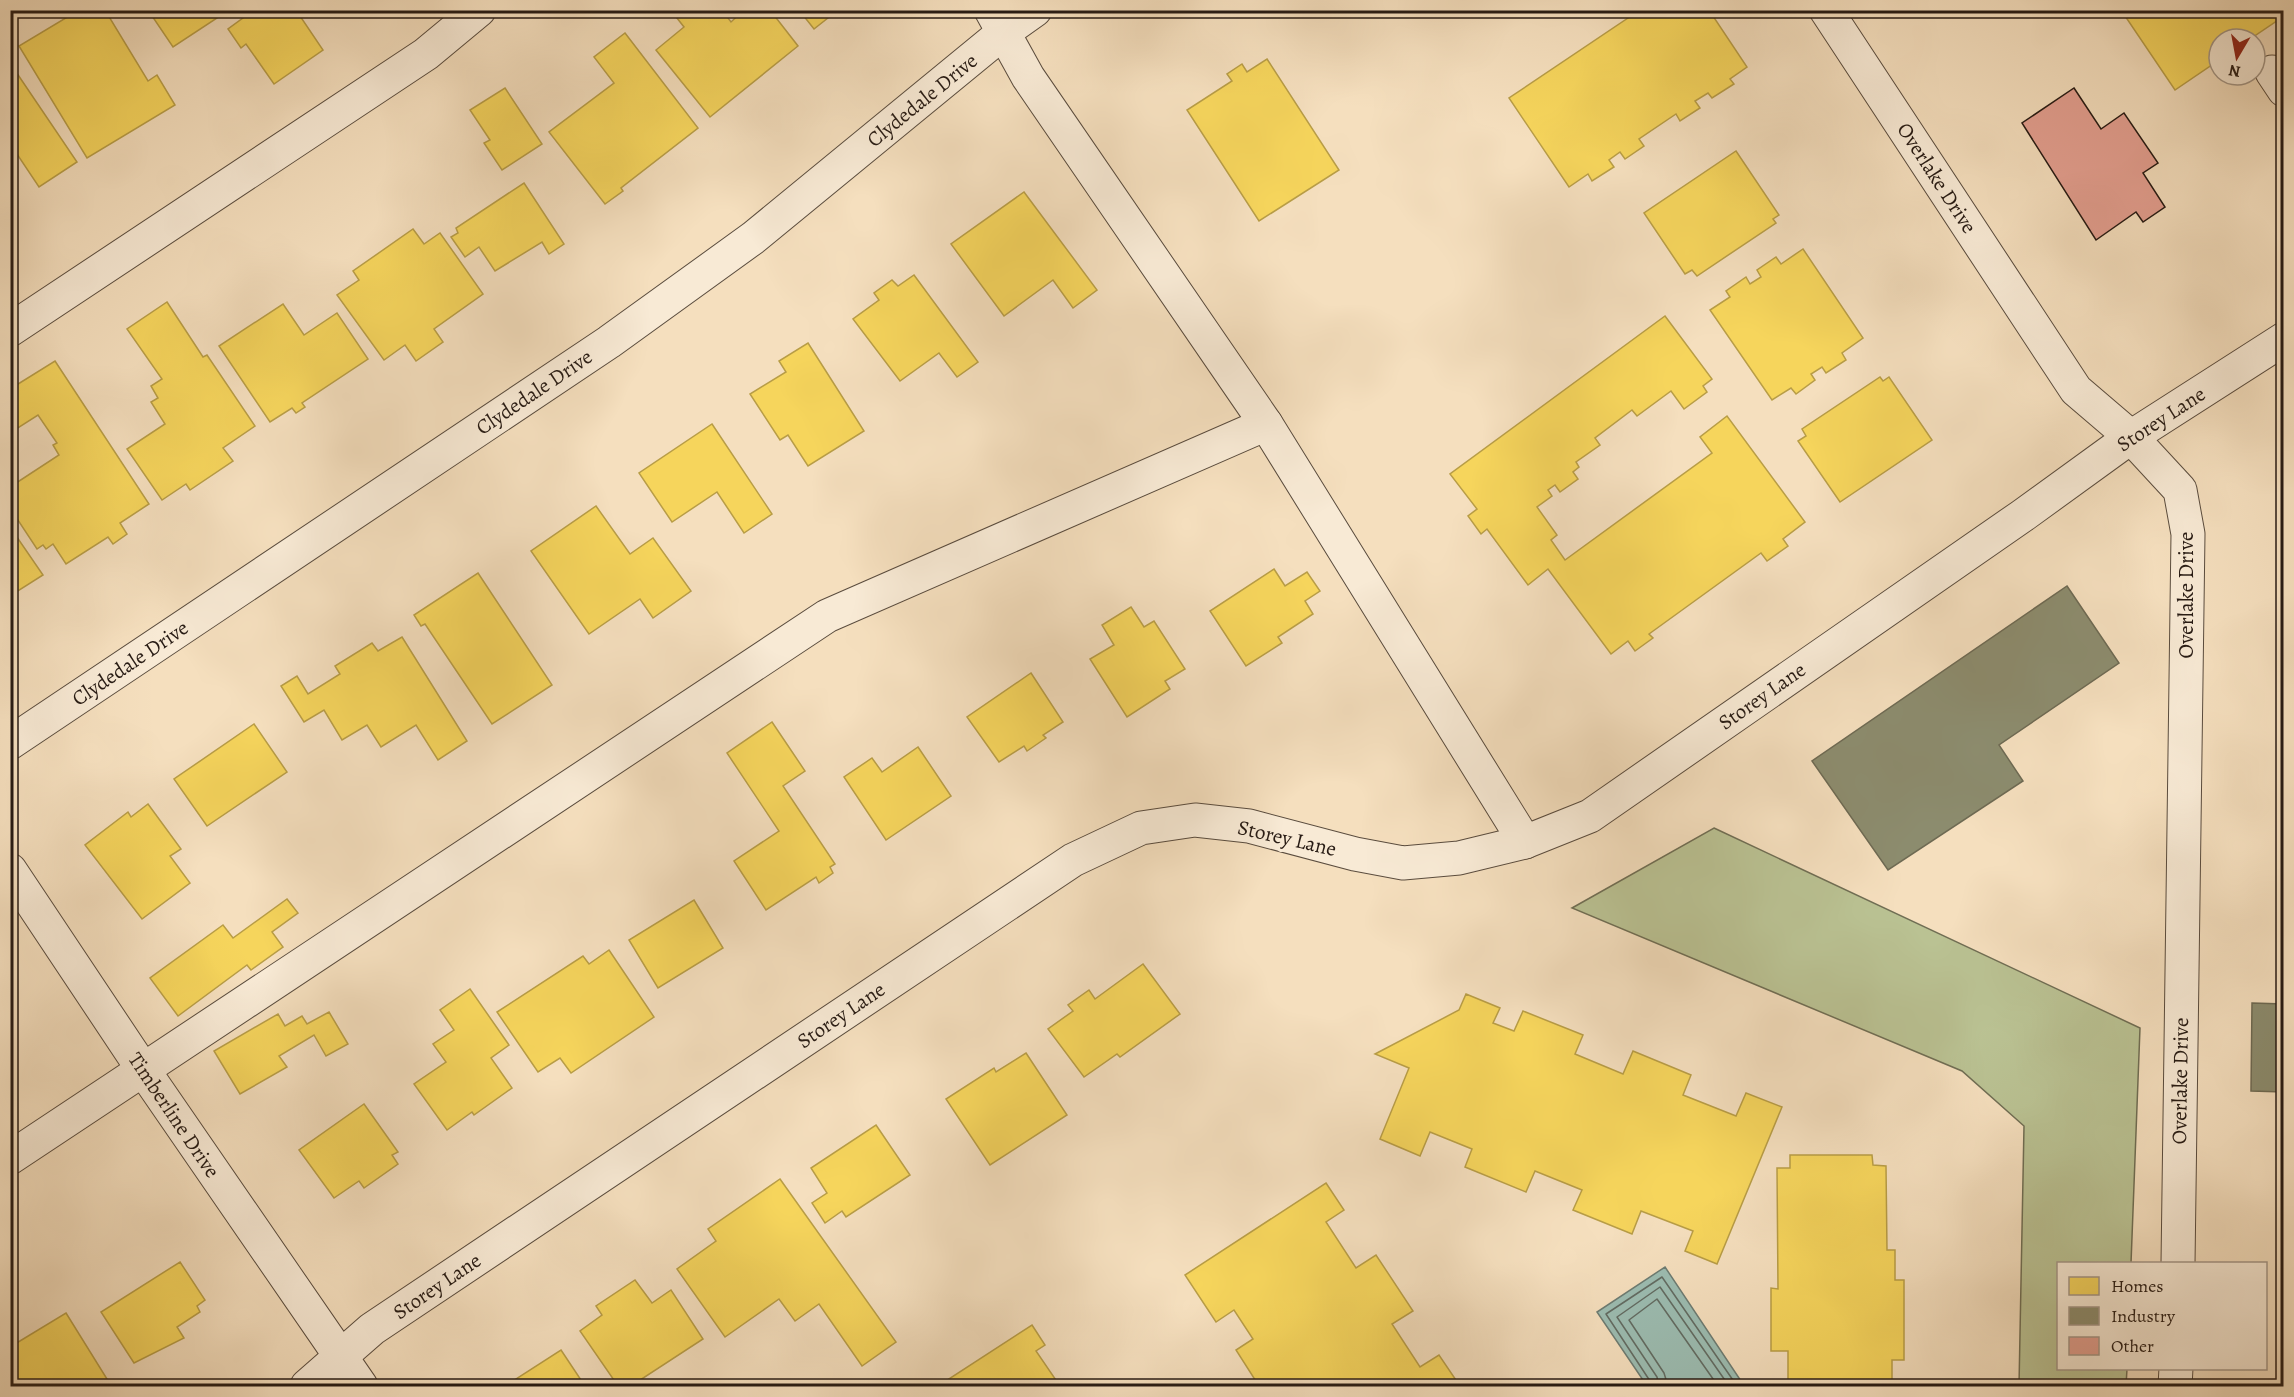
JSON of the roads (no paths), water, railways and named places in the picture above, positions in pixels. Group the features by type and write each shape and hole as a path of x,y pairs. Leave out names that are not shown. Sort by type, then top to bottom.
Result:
{"street":[{"path":"10,330 426,54 479,10"},
{"name":"Clydedale Drive","path":"10,743 618,335 753,238 997,21 1035,10"},
{"name":"Overlake Drive","path":"1826,10 2076,390 2132,437 2180,490 2188,534 2178,1262"},
{"path":"997,21 1028,77 1266,424 1525,842"},
{"name":"Storey Lane","path":"307,1386 372,1329 1073,860 1141,828 1195,820 1249,826 1355,854 1403,863 1459,858 1525,842 1590,816 2132,437 2283,339"},
{"path":"10,1158 827,616 1266,424"},
{"name":"Timberline Drive","path":"10,870 144,1071 361,1386"},
{"path":"2175,1386 2176,1370"}],"water":[{"path":"1665,1267 1743,1384 1739,1386 1647,1386 1597,1312"}]}
